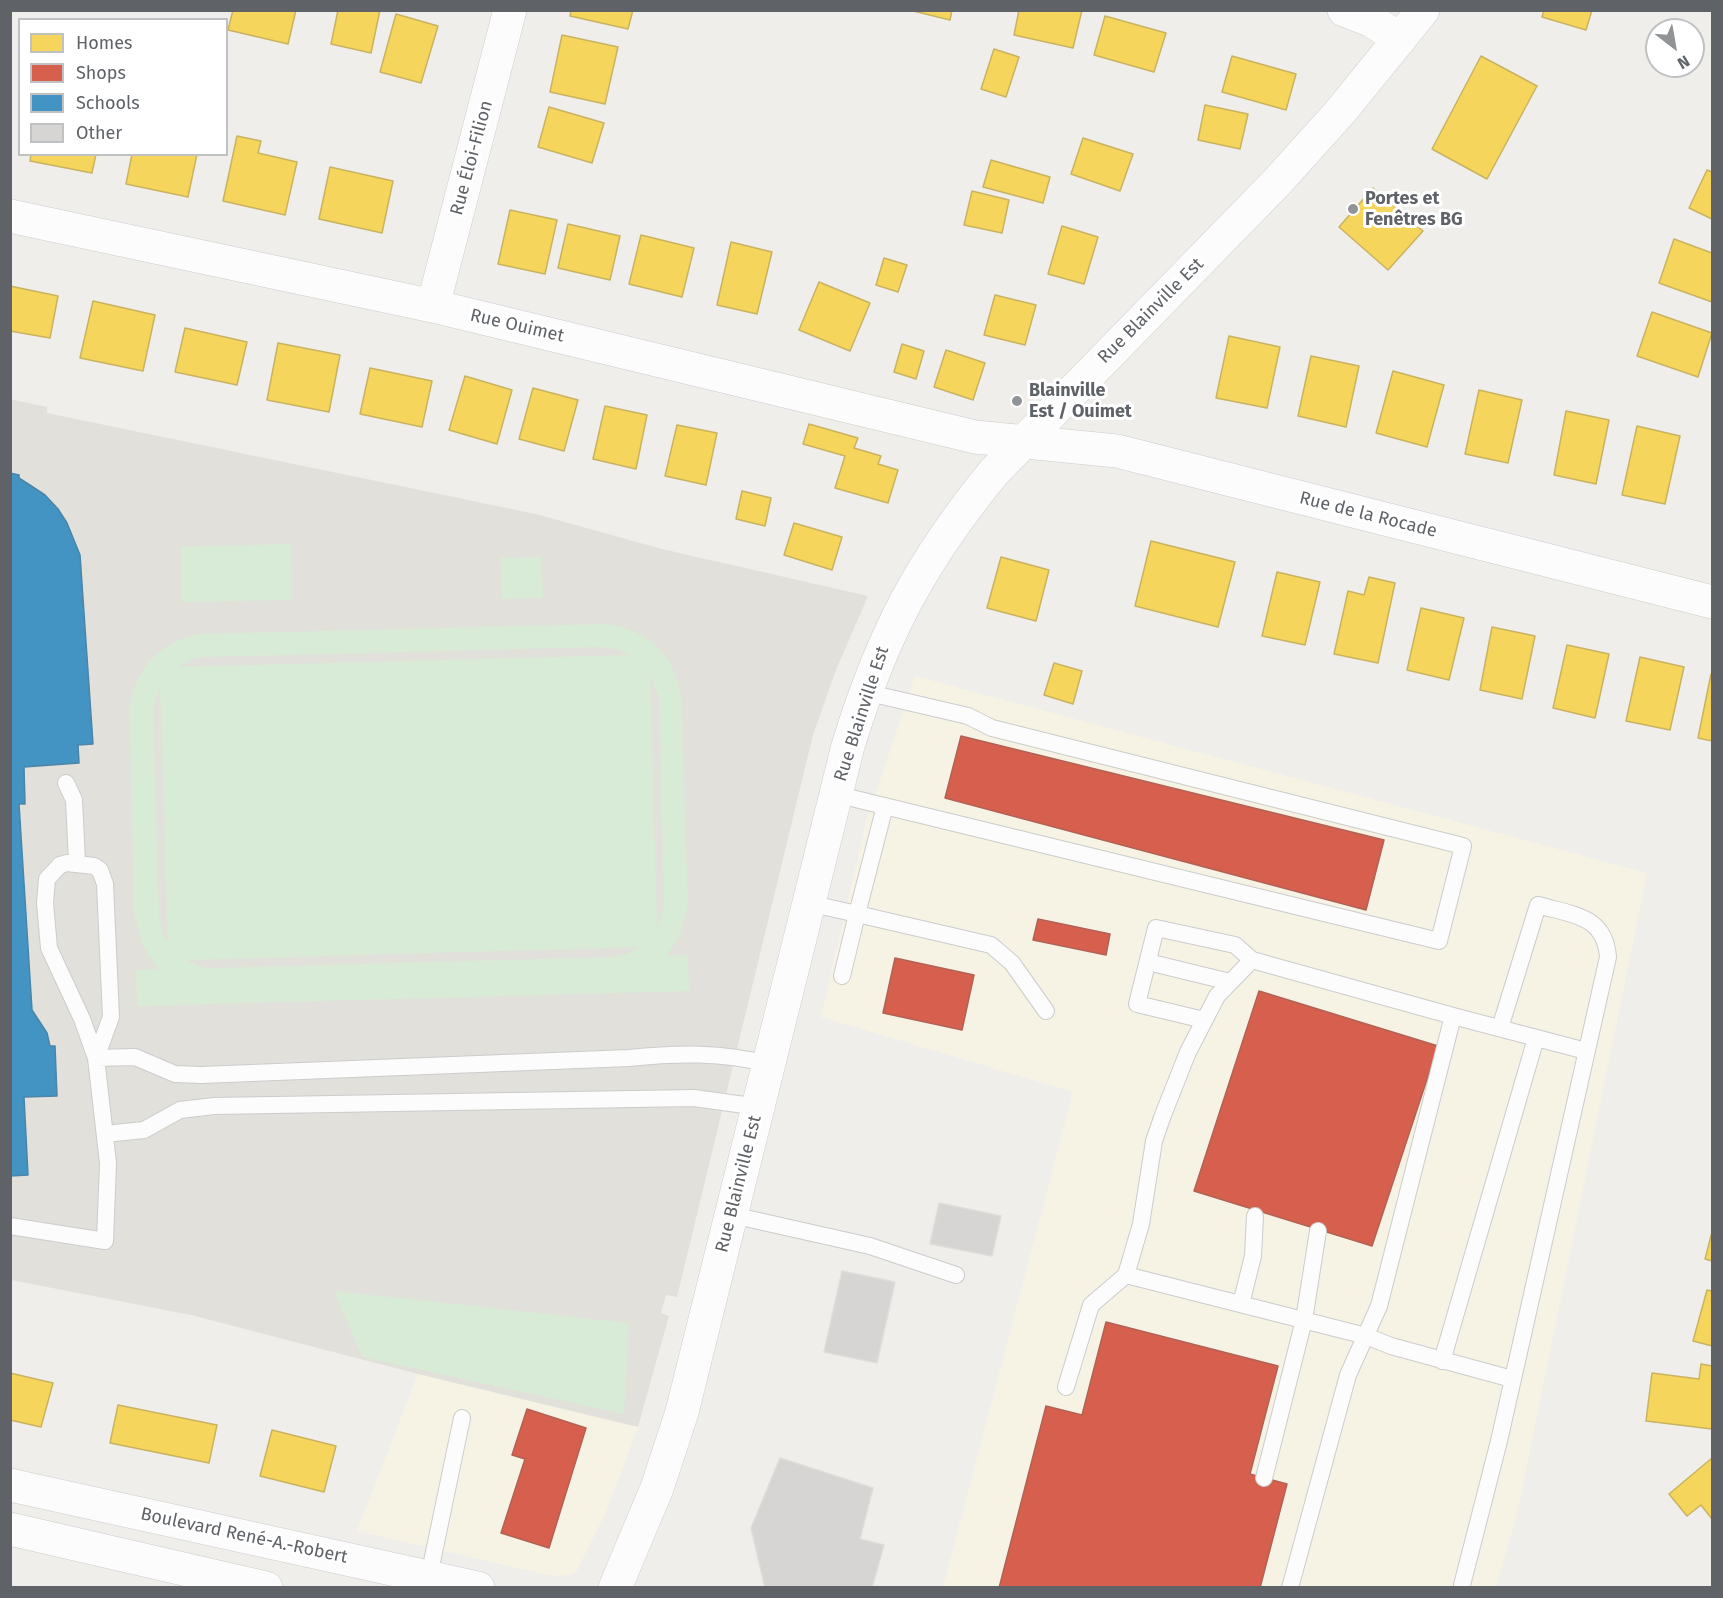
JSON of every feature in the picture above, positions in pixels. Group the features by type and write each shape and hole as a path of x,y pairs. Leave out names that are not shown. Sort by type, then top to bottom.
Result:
{"street":[{"name":"Rue Éloi-Filion","path":"433,306 510,10"},
{"path":"1344,10 1372,21 1400,39"},
{"name":"Rue Blainville Est","path":"615,1587 668,1457 732,1215 836,794 865,692 899,612 919,574 954,522 1022,443 1278,181 1341,111 1423,10"},
{"name":"Rue Ouimet","path":"10,216 433,306 975,437 1022,443"},
{"name":"Rue de la Rocade","path":"1022,443 1080,446 1117,451 1713,602"},
{"name":"Boulevard René-A.-Robert","path":"10,1485 478,1587"},
{"path":"10,1530 266,1587"}],"lane":[{"path":"836,794 1439,941 1463,846 1003,731 968,716 865,692"},
{"path":"66,783 74,800 77,862"},
{"path":"842,976 885,806"},
{"path":"10,1226 105,1241 108,1163 96,1058 78,1008 56,966 47,940 45,896 47,879 60,866 77,862 94,866 100,870 105,884 111,1017 96,1058"},
{"path":"808,903 991,945 1012,963 1046,1011"},
{"path":"1462,1585 1512,1379 1608,957 1607,943 1602,931 1594,923 1538,905 1500,1028"},
{"path":"1204,1020 1137,1004 1156,928 1235,945 1252,960 1586,1051"},
{"path":"1066,1387 1091,1305 1126,1275 1142,1224 1154,1141 1188,1052 1217,996 1252,960"},
{"path":"1148,962 1230,982"},
{"path":"1290,1587 1347,1375 1379,1306 1453,1016"},
{"path":"1442,1360 1536,1038"},
{"path":"96,1058 135,1057 175,1074 201,1075 629,1058 669,1054 731,1056 768,1064"},
{"path":"105,1134 144,1130 180,1110 200,1107 694,1098 759,1107"},
{"path":"732,1215 870,1246 956,1275"},
{"path":"1240,1304 1253,1256 1256,1216"},
{"path":"1264,1478 1304,1320 1318,1231"},
{"path":"1126,1275 1365,1335 1392,1346 1512,1379"},
{"path":"429,1576 462,1418"}],"shaded area":[{"path":"10,399 47,407 47,413 536,514 662,549 868,596 836,670 813,735 677,1297 666,1295 661,1313 669,1316 638,1427 418,1374 191,1315 11,1280"},
{"path":"915,676 1647,873 1517,1514 1496,1587 943,1587 1073,1092 821,1017 866,823"},
{"path":"418,1374 638,1427 606,1512 576,1572 553,1576 357,1531"}],"green space":[{"path":"291,544 292,600 182,602 181,547"},
{"path":"541,557 543,597 502,599 500,558"},
{"path":"607,624 622,627 646,638 665,656 672,667 681,694 688,905 679,938 666,956 688,955 689,991 137,1006 136,970 158,969 142,944 134,912 129,709 137,682 151,660 172,643 199,634","holes":["601,647 630,655 177,667 195,658","650,674 659,697 664,897 663,911 657,927","160,687 168,942 163,937 159,915 153,706","640,947 627,954 613,957 214,968 202,967 186,960"]},
{"path":"334,1291 629,1323 624,1414 362,1357"}],"building: Homes":[{"path":"233,10 296,10 288,44 228,30"},
{"path":"338,10 380,10 371,53 331,44"},
{"path":"571,10 633,10 628,29 570,16"},
{"path":"909,10 952,10 950,20"},
{"path":"1019,10 1082,10 1073,48 1014,35"},
{"path":"1544,10 1592,10 1586,30 1542,17"},
{"path":"396,14 438,26 421,83 380,72"},
{"path":"1105,16 1166,33 1154,72 1094,55"},
{"path":"562,35 618,47 605,104 550,92"},
{"path":"994,49 1019,57 1006,97 981,89"},
{"path":"1232,56 1296,74 1286,110 1222,92"},
{"path":"1481,56 1537,86 1487,179 1432,149"},
{"path":"1205,105 1248,114 1240,149 1198,140"},
{"path":"549,107 604,123 592,163 538,147"},
{"path":"237,136 261,141 258,153 297,162 285,215 223,201"},
{"path":"1083,138 1133,154 1120,191 1071,174"},
{"path":"31,156 96,156 92,173 30,161"},
{"path":"132,156 197,156 188,197 126,184"},
{"path":"991,160 1050,177 1043,203 983,187"},
{"path":"330,167 393,181 382,233 319,219"},
{"path":"1707,170 1712,172 1712,219 1689,208"},
{"path":"1373,188 1423,231 1388,270 1339,227"},
{"path":"972,191 1009,200 1002,233 964,225"},
{"path":"510,210 557,220 545,274 498,264"},
{"path":"568,224 620,236 610,280 558,268"},
{"path":"1062,226 1098,237 1084,284 1048,274"},
{"path":"641,235 694,248 682,297 629,284"},
{"path":"1674,239 1712,253 1712,302 1659,283"},
{"path":"731,242 772,252 757,314 717,305"},
{"path":"884,258 907,265 898,292 876,285"},
{"path":"819,282 870,303 850,351 799,330"},
{"path":"10,286 58,296 50,338 10,331"},
{"path":"995,295 1036,305 1025,345 984,335"},
{"path":"93,301 155,315 143,371 80,358"},
{"path":"1652,312 1712,333 1698,377 1637,356"},
{"path":"185,328 247,342 237,385 175,372"},
{"path":"1229,336 1280,347 1267,408 1216,398"},
{"path":"278,343 340,355 329,412 267,400"},
{"path":"902,344 924,351 916,379 894,372"},
{"path":"946,350 985,363 973,400 934,387"},
{"path":"1311,356 1359,366 1346,427 1298,416"},
{"path":"370,368 432,381 422,427 360,414"},
{"path":"1393,371 1444,385 1427,447 1376,433"},
{"path":"465,376 512,390 497,444 449,430"},
{"path":"533,388 578,400 564,451 519,439"},
{"path":"1479,390 1522,400 1508,463 1465,454"},
{"path":"605,406 647,415 636,469 593,459"},
{"path":"1566,411 1609,420 1596,484 1554,475"},
{"path":"809,424 858,438 854,448 881,456 878,464 898,470 888,503 835,488 845,456 803,444"},
{"path":"677,425 717,433 706,485 665,476"},
{"path":"1637,426 1680,436 1665,504 1622,495"},
{"path":"742,491 771,498 765,526 736,519"},
{"path":"794,523 842,537 832,570 784,555"},
{"path":"1151,541 1235,562 1218,627 1135,606"},
{"path":"1001,557 1049,570 1036,621 987,608"},
{"path":"1277,572 1320,582 1305,645 1262,636"},
{"path":"1369,577 1395,583 1378,663 1334,654 1348,591 1364,595"},
{"path":"1421,608 1464,618 1449,680 1407,670"},
{"path":"1492,627 1535,636 1522,699 1480,690"},
{"path":"1567,645 1609,654 1595,718 1553,708"},
{"path":"1640,657 1684,667 1670,730 1626,721"},
{"path":"1054,663 1082,671 1073,704 1044,695"},
{"path":"1712,674 1712,741 1698,738"},
{"path":"1712,1232 1712,1261 1705,1259"},
{"path":"1707,1290 1712,1291 1712,1346 1693,1341"},
{"path":"1701,1364 1712,1366 1712,1429 1646,1421 1652,1373 1699,1379"},
{"path":"10,1373 53,1383 41,1427 10,1420"},
{"path":"118,1405 217,1425 209,1463 110,1443"},
{"path":"272,1430 336,1446 324,1492 260,1476"},
{"path":"1712,1458 1712,1519 1701,1505 1687,1516 1669,1494"}],"building: Shops":[{"path":"961,736 1384,840 1366,910 945,798"},
{"path":"1038,919 1110,934 1106,955 1033,940"},
{"path":"895,958 974,975 962,1030 883,1013"},
{"path":"1259,991 1438,1046 1372,1246 1194,1191"},
{"path":"1106,1322 1278,1366 1250,1474 1287,1484 1260,1588 999,1588 1046,1406 1082,1415"},
{"path":"527,1409 586,1428 549,1548 501,1533 525,1459 512,1455"}],"building: Schools":[{"path":"10,473 19,475 19,478 45,495 58,509 67,523 80,555 93,744 78,745 79,763 24,767 25,804 19,804 32,1010 47,1033 50,1046 55,1046 57,1096 24,1097 28,1175 10,1176"}],"building: Other":[{"path":"939,1203 1001,1216 992,1256 930,1244"},
{"path":"842,1271 895,1282 877,1363 824,1352"},
{"path":"780,1458 873,1488 860,1539 884,1545 872,1588 765,1588 751,1528"}],"place":[{"name":"Portes et Fenêtres BG","path":"1353,209"},
{"name":"Blainville Est / Ouimet","path":"1017,401"}]}
